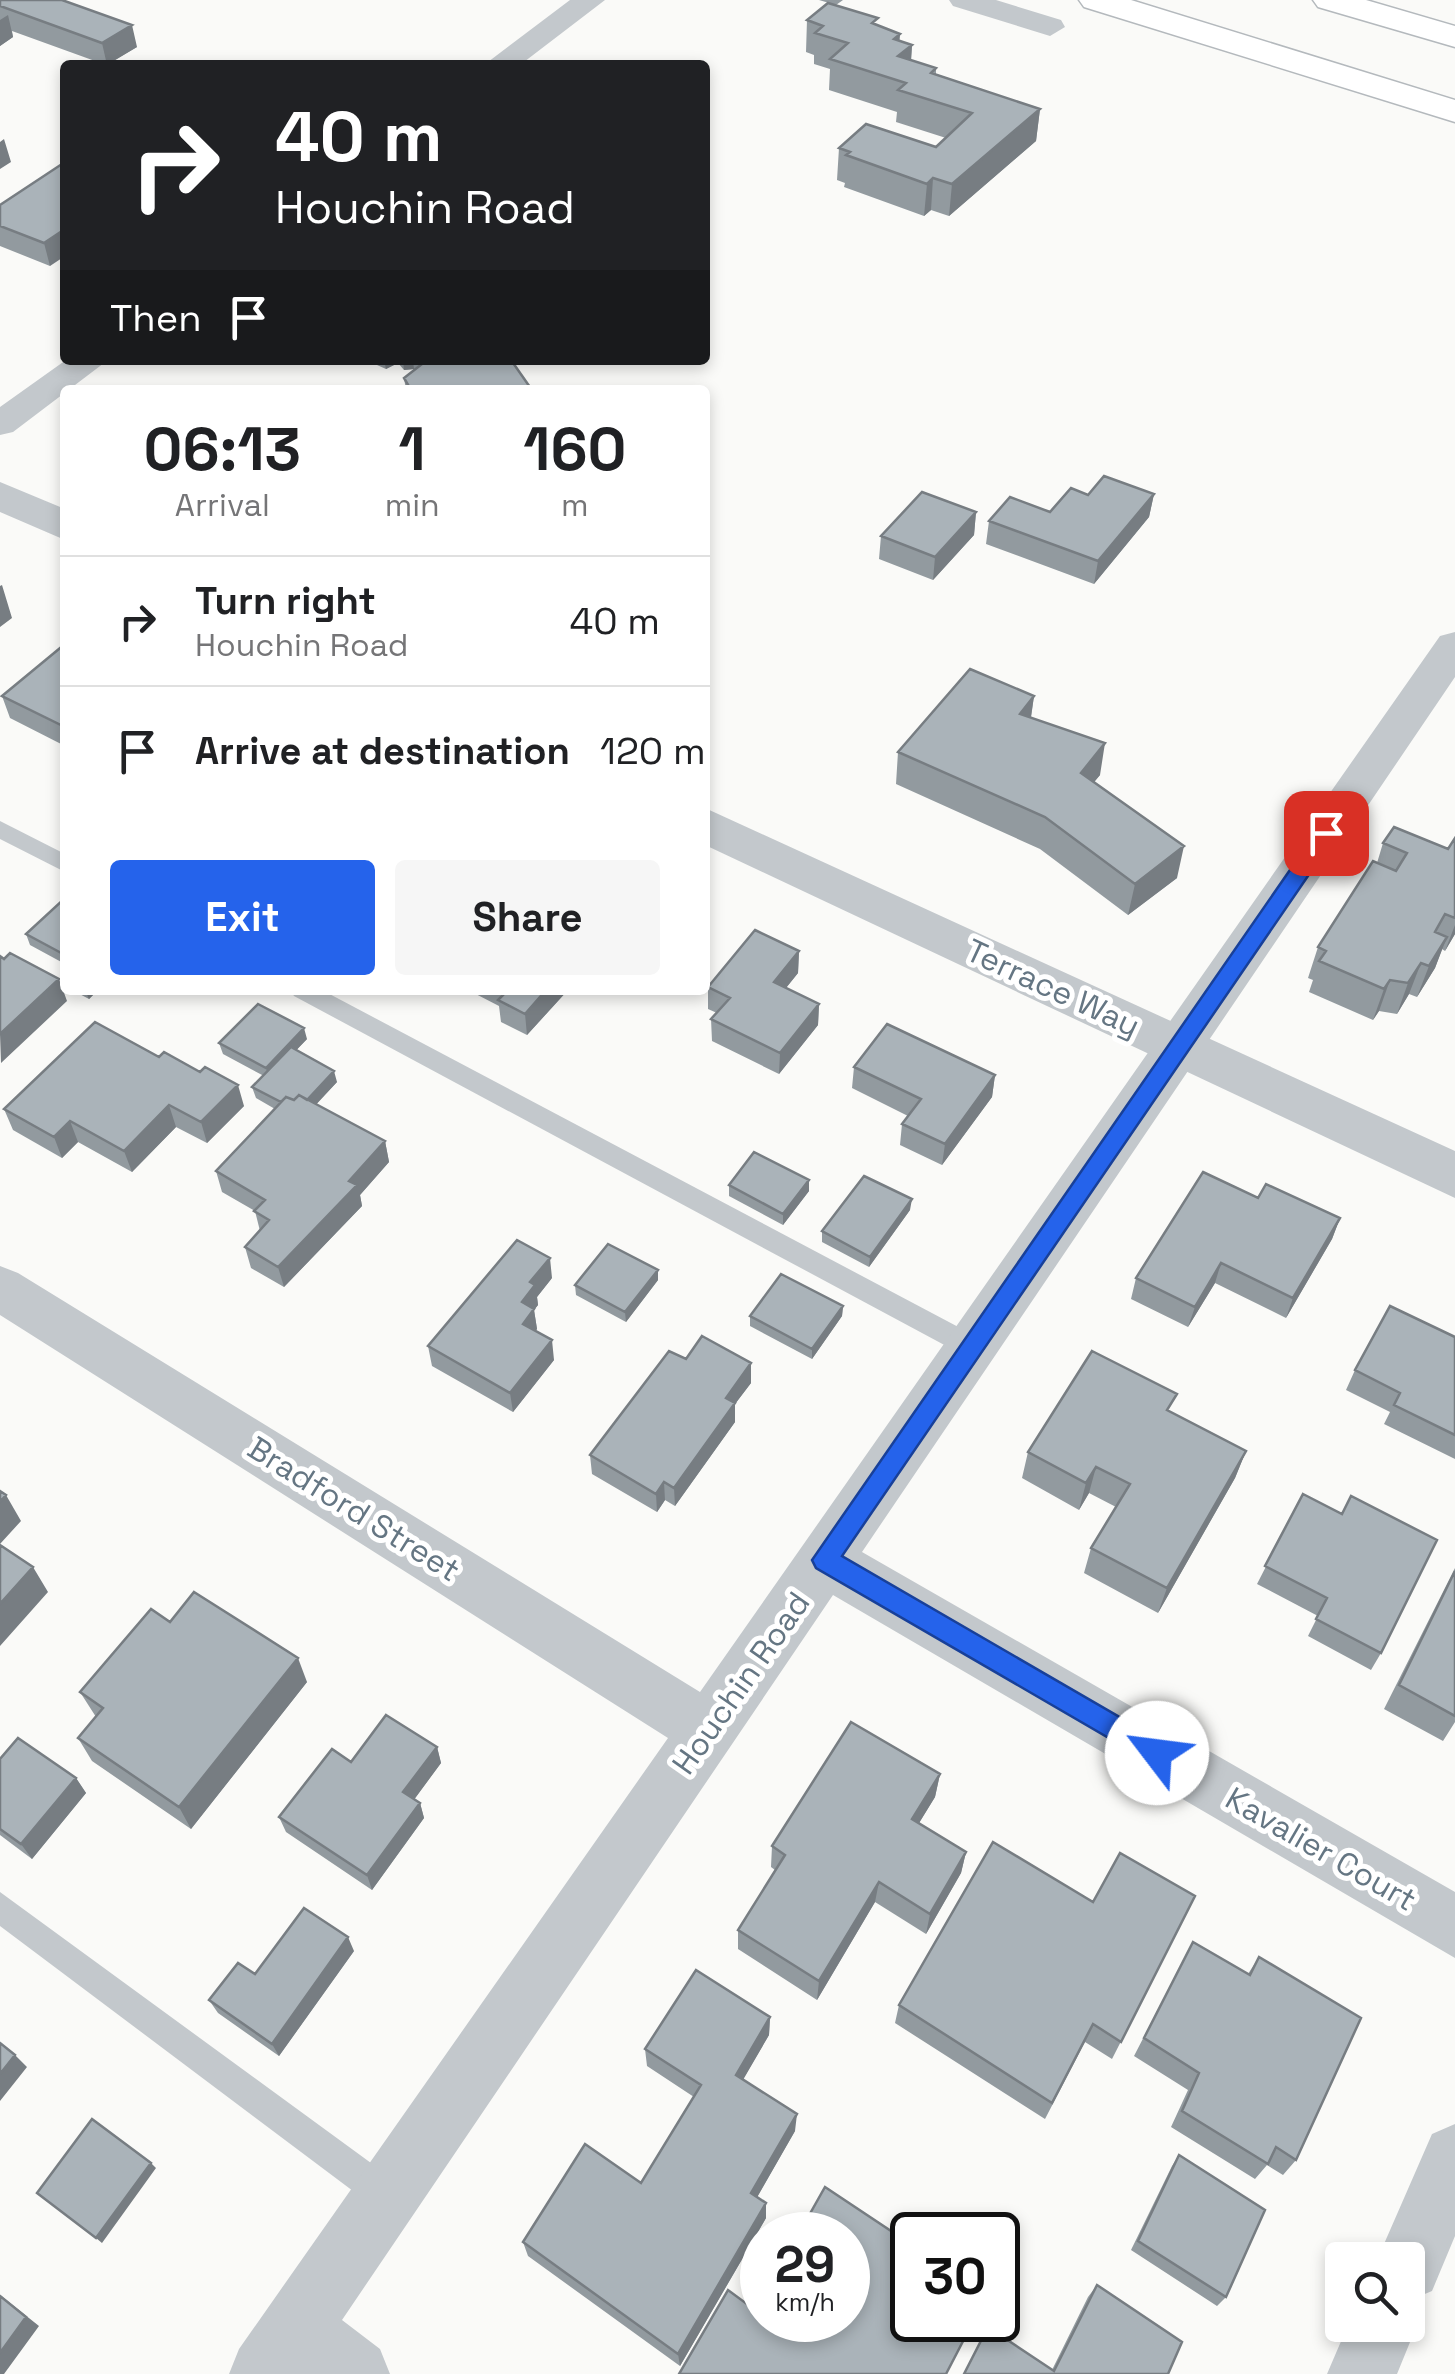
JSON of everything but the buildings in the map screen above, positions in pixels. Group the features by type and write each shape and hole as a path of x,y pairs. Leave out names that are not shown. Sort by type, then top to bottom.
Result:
{"highway":[{"path":"1096,0 1455,110"},
{"path":"1330,0 1455,37"}],"street":[{"path":"507,60 590,0"},
{"path":"964,0 1050,26"},
{"path":"0,424 83,365"},
{"path":"0,496 60,524"},
{"name":"Houchin Road","path":"280,2351 1455,646"},
{"name":"Terrace Way","path":"710,827 1455,1176"},
{"name":"Bradford Street","path":"0,1288 708,1730"},
{"name":"Kavalier Court","path":"825,1560 1455,1927"},
{"path":"1419,2242 1455,2157"},
{"path":"1362,2374 1376,2342"},
{"path":"280,2351 355,2374"}],"lane":[{"path":"0,829 60,861"},
{"path":"311,995 972,1347"},
{"path":"0,1908 388,2195"}],"route":[{"path":"1157,1753 825,1560 1326,833"}]}
